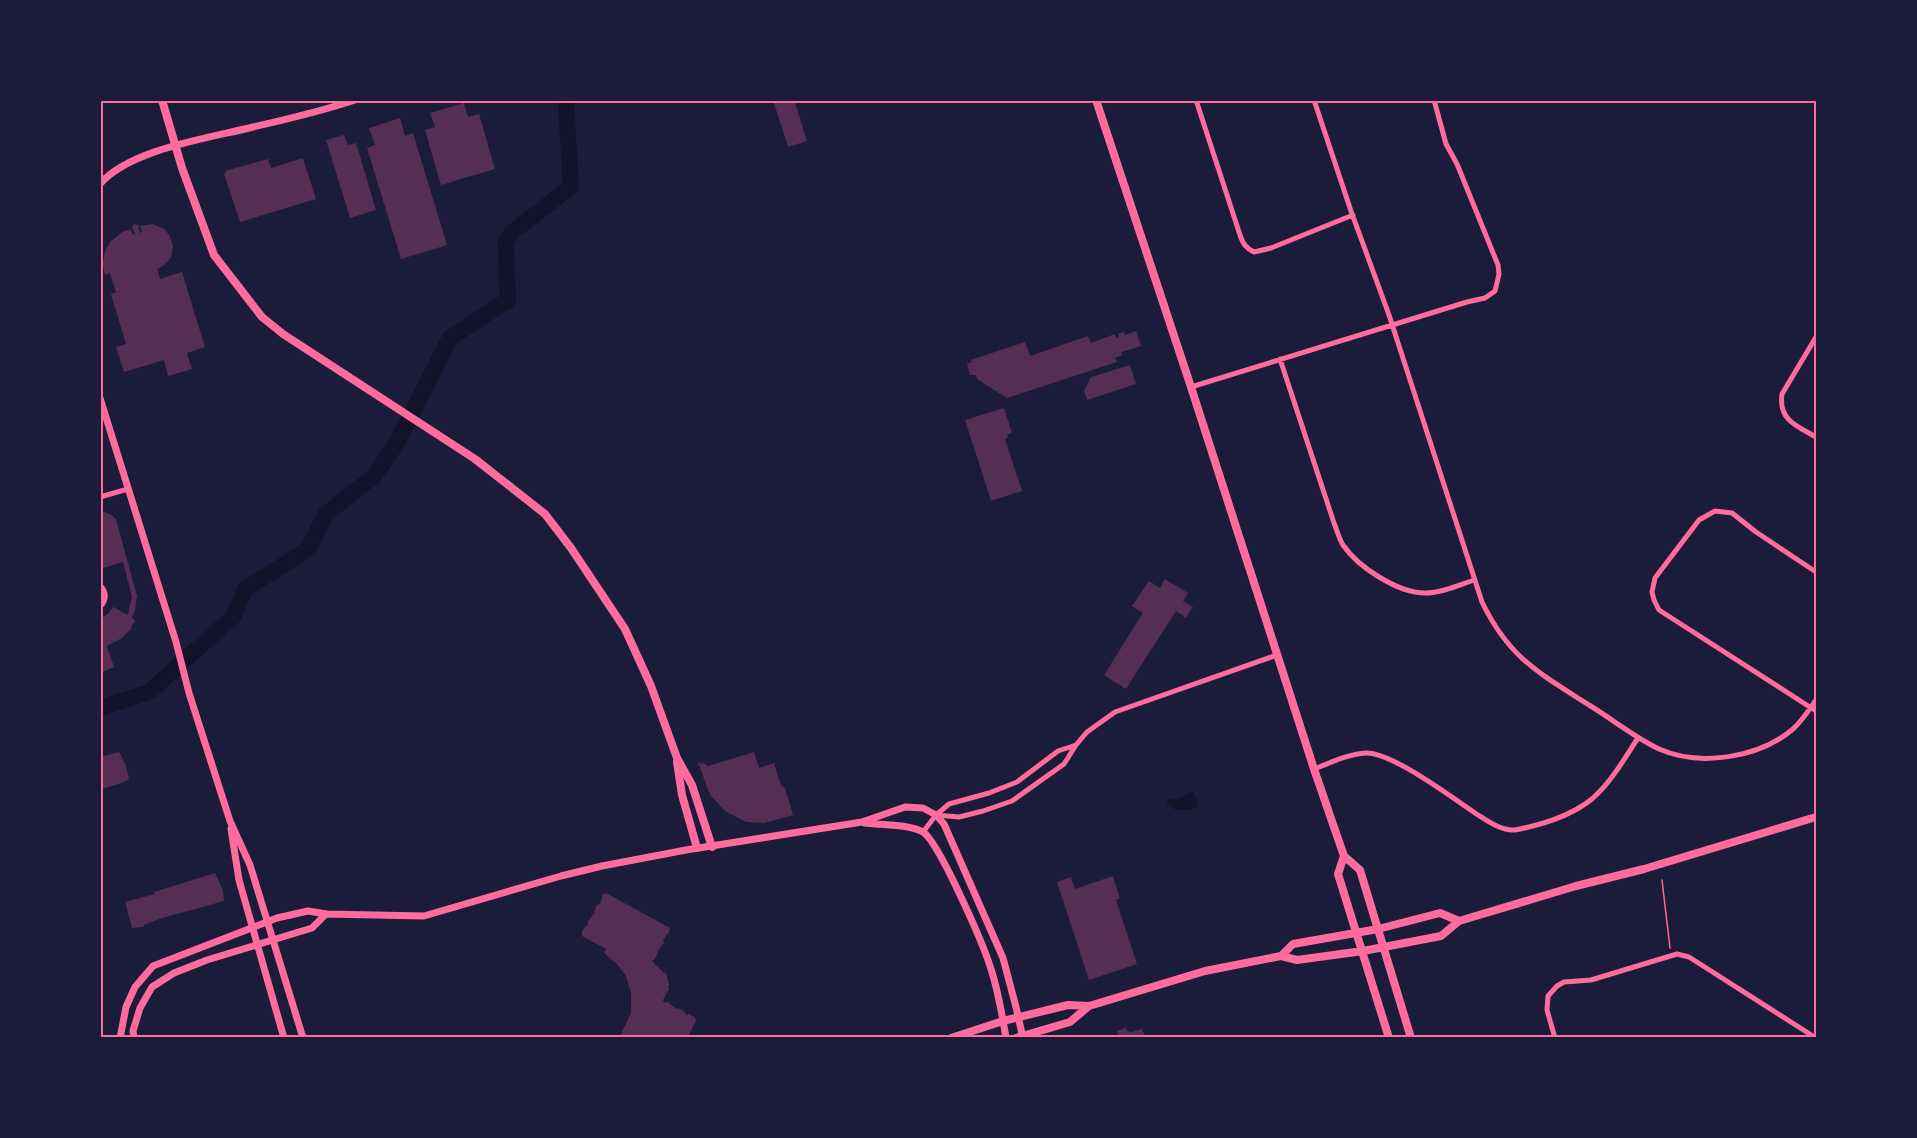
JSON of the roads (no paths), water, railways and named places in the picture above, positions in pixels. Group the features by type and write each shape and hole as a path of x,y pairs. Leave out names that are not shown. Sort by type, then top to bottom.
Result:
{"main road":[{"path":"162,100 182,168 214,255 262,317 283,334 475,459 545,514 572,548 625,629 651,686 677,758 692,785 712,847"},
{"path":"1096,100 1314,770 1344,856 1360,870 1412,1038"},
{"path":"677,758 682,795 697,848"},
{"path":"951,1038 1003,1021 1068,1005 1089,1006 1205,971 1281,956 1297,960 1363,951 1442,936 1459,921 1576,886 1644,870 1816,817"},
{"path":"1344,856 1338,874 1389,1038"},
{"path":"1281,956 1293,944 1377,929 1440,913 1459,921"},
{"path":"1020,1037 1070,1022 1089,1006"}],"street":[{"path":"100,184 123,167 144,156 176,145 309,114 356,100"},
{"path":"1196,100 1239,235 1249,249 1254,252 1271,248 1353,215"},
{"path":"1314,100 1392,325 1482,602 1496,630 1508,645 1524,662 1638,738 1675,754 1715,758 1750,752 1794,728 1814,709 1816,700"},
{"path":"1191,387 1485,298 1495,291 1497,265 1457,164 1446,144 1434,100"},
{"path":"1816,336 1782,394 1780,405 1785,418 1816,437"},
{"path":"1280,359 1334,524 1342,543 1351,555 1392,584 1414,592 1435,592 1474,579"},
{"path":"100,398 176,642 188,689 230,820 250,865 303,1038"},
{"path":"100,497 128,489"},
{"path":"1814,709 1659,610 1652,592 1655,578 1699,520 1715,511 1732,513 1816,572"},
{"path":"100,585 104,589 106,598 100,607"},
{"path":"936,815 959,817 1012,801 1064,764 1087,732 1115,712 1277,655"},
{"path":"1314,770 1358,754 1367,753 1387,757 1487,821 1509,830 1515,830 1561,816 1594,797 1611,779 1638,738"},
{"path":"923,832 936,815 949,804 989,794 1017,782 1058,751 1076,745"},
{"path":"120,1038 126,1007 135,987 153,966 268,921 308,911 326,914 424,916 561,876 697,848 862,822 905,807 923,808 936,815 944,824 1003,958 1019,1017 1020,1037"},
{"path":"230,820 239,880 284,1038"},
{"path":"862,822 910,828 923,832 931,840 951,876 990,966 1006,1038"},
{"path":"951,876 964,870"},
{"path":"134,1038 133,1031 140,1008 152,987 174,973 207,960 312,928 326,914"},
{"path":"982,949 996,942"},
{"path":"1555,1038 1547,1010 1548,996 1557,986 1564,982 1592,980 1677,954 1689,957 1816,1038"}],"waterway":[{"path":"100,708 149,692 234,616 245,589 309,547 326,514 373,477 395,446 450,338 508,300 506,243 511,233 571,187 566,102 568,100"}]}
